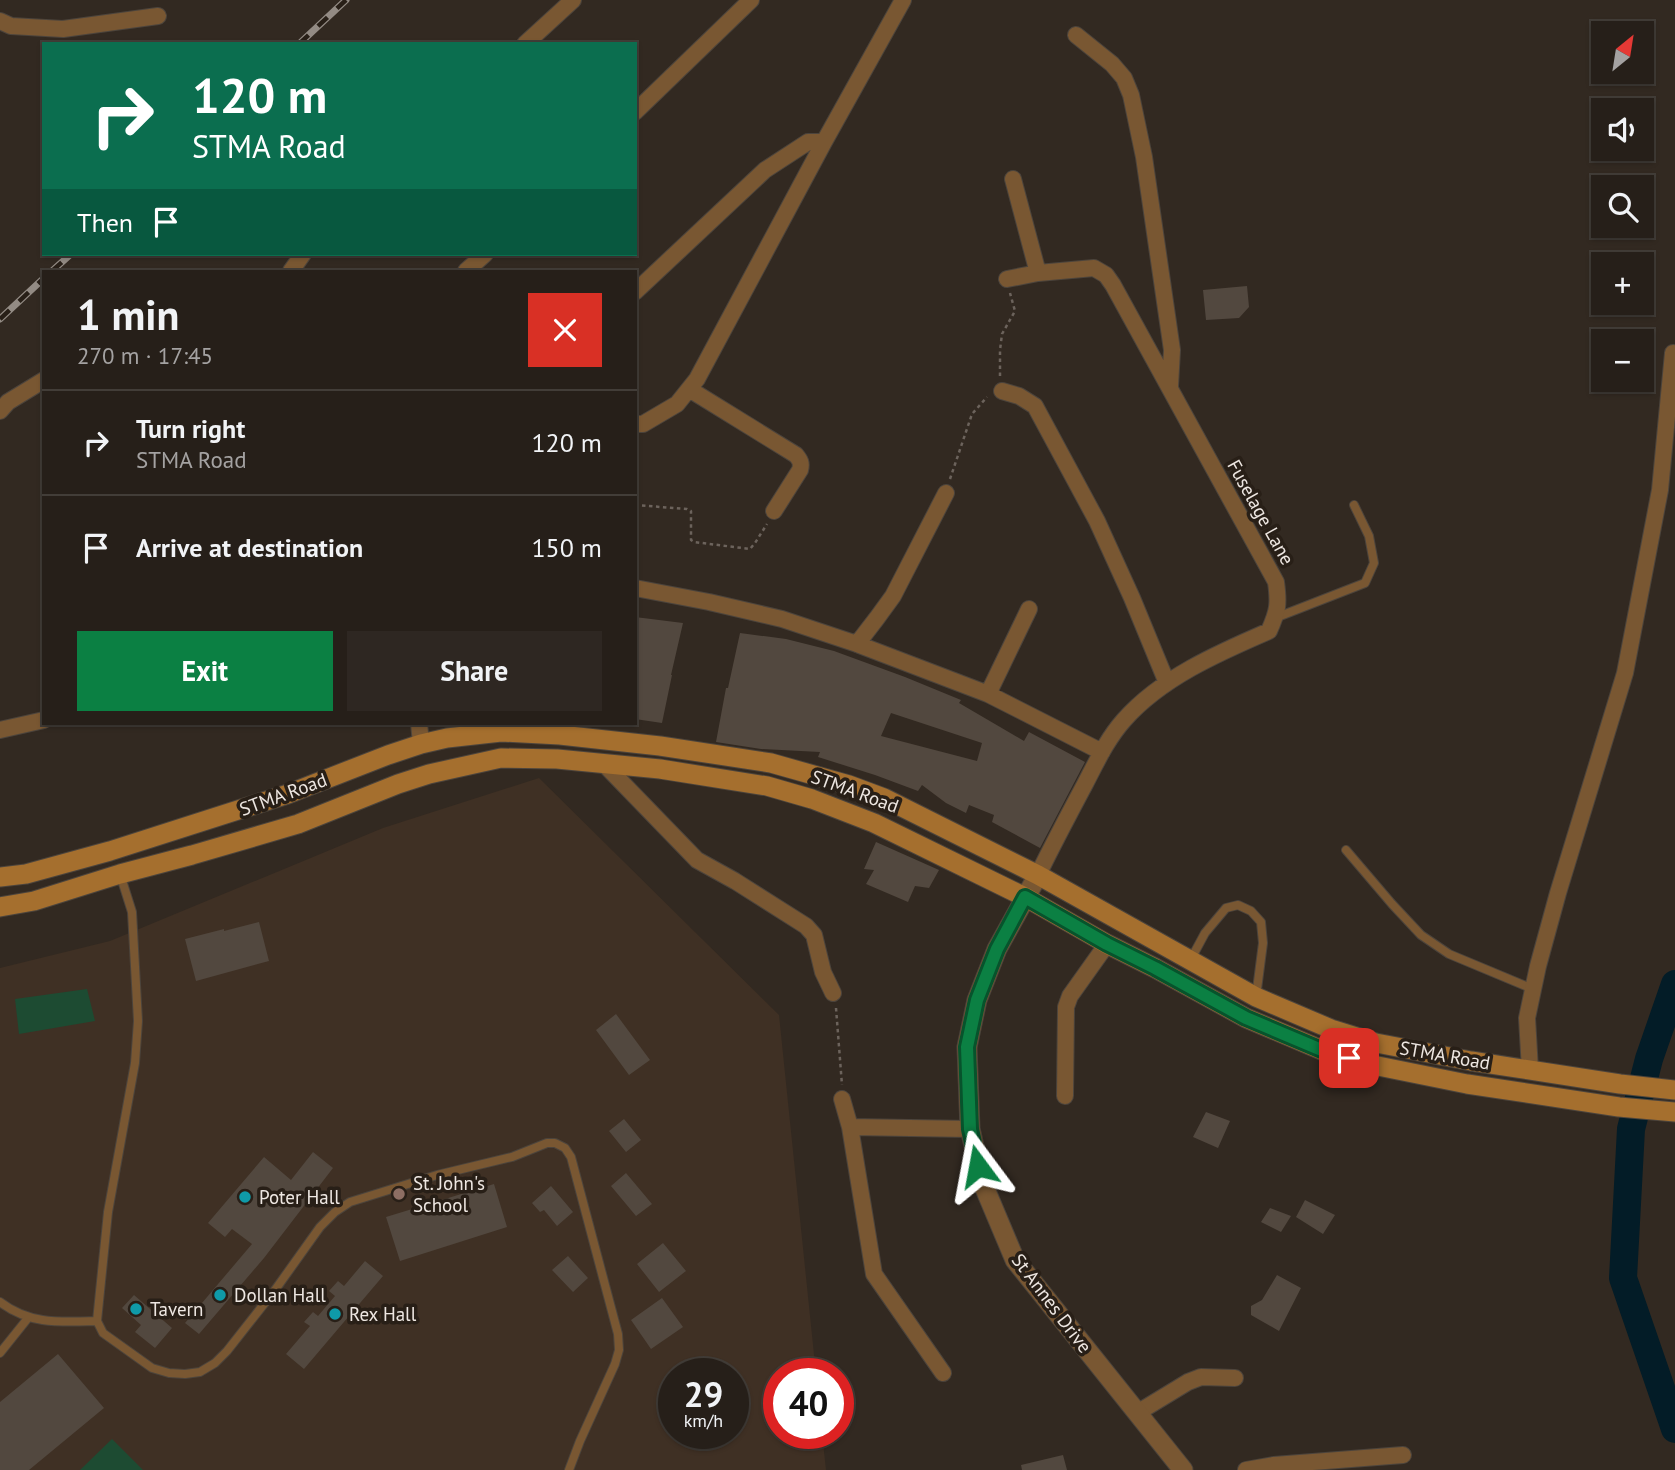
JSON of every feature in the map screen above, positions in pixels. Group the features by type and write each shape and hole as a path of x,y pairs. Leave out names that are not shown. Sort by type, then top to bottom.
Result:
{"main road":[{"name":"STMA Road","path":"0,877 26,874 179,830 288,794 388,755 447,738 501,733 560,735 660,746 771,764 849,785 884,798 1038,874 1256,996 1331,1029 1376,1043 1620,1084 1666,1088"},
{"name":"STMA Road","path":"0,907 34,901 298,824 398,784 429,774 501,758 557,759 660,769 767,786 812,799 874,823 1025,897 1246,1018 1324,1051 1425,1076 1619,1107 1665,1111"}],"street":[{"path":"527,42 573,0"},
{"path":"637,109 751,0"},
{"path":"637,424 643,424 677,404 696,379 903,0"},
{"path":"0,21 11,26 63,29 158,16"},
{"path":"1076,35 1112,64 1124,78 1131,95 1144,158 1172,350 1170,388"},
{"path":"637,290 765,170 808,142 824,142"},
{"path":"1013,179 1038,272"},
{"path":"467,270 483,256"},
{"name":"Fuselage Lane","path":"1007,279 1038,272 1094,268 1107,275 1276,582 1278,602 1275,618"},
{"path":"1530,1070 1527,1018 1533,989 1558,892 1626,673 1660,490 1673,353"},
{"path":"0,411 8,402 42,381"},
{"path":"689,388 800,460 800,470 774,511"},
{"path":"1002,391 1019,396 1035,406 1040,414 1097,521 1167,683"},
{"path":"857,644 893,596 946,493"},
{"path":"637,588 782,619 857,644 988,694 1102,752"},
{"path":"988,694 1029,609"},
{"path":"1038,874 1102,752 1122,722 1149,695 1167,683 1227,649 1269,631 1275,618"},
{"path":"0,730 42,720"},
{"path":"419,725 421,744"},
{"path":"604,764 697,860 806,926 814,935 823,972 833,993"},
{"name":"St Annes Drive","path":"1038,874 997,949 977,1000 967,1047 970,1129 983,1184 1015,1259 1183,1470"},
{"path":"1065,1096 1066,1007 1070,996 1107,944"},
{"path":"842,1099 850,1127 874,1274 943,1373"},
{"path":"850,1127 970,1129"},
{"path":"1137,1413 1201,1377 1235,1377"},
{"path":"1246,1470 1274,1465 1403,1455"}],"lane":[{"path":"1275,618 1365,583 1374,563 1369,536 1354,505"},
{"path":"1346,850 1422,935 1449,954 1533,989"},
{"path":"120,874 132,912 138,1021 135,1063 108,1212 97,1321 103,1333 152,1368 169,1373 200,1372 215,1363 227,1351 320,1227 350,1202 437,1175 513,1157 547,1143 555,1143 565,1148 571,1157 618,1334 619,1350 569,1470"},
{"path":"1191,960 1205,933 1226,908 1238,905 1251,911 1261,922 1263,943 1256,996"},
{"path":"0,1302 28,1318 52,1322 97,1321"},
{"path":"0,1353 28,1318"}],"path":[{"path":"946,493 972,414 986,397 1002,391 999,369 1002,334 1015,311 1007,279"},
{"path":"637,505 687,509 691,511 691,540 694,542 750,549 774,511"},
{"path":"833,993 836,1001 842,1099"}],"shaded area":[{"name":"St. John's School","path":"539,778 779,1015 814,1358 763,1358 763,1449 824,1449 826,1470 0,1470 0,968 110,941 383,828"}],"green space":[{"path":"87,989 95,1021 19,1034 15,999"},
{"path":"112,1439 143,1470 80,1470"}],"building":[{"path":"1247,286 1249,307 1239,318 1206,320 1203,290"},
{"path":"637,617 683,623 662,723 637,719"},
{"path":"740,633 786,639 834,651 961,700 959,703 1024,741 1029,732 1085,762 1040,848 992,822 994,815 969,805 966,813 946,803 922,785 918,791 818,757 820,752 761,749 716,742","holes":["891,713 982,743 977,761 881,736"]},
{"path":"876,842 939,870 929,888 915,886 908,902 866,884 874,870 864,869"},
{"path":"259,922 269,961 196,981 185,939"},
{"path":"616,1014 650,1060 629,1075 596,1030"},
{"path":"1206,1112 1230,1121 1218,1148 1193,1137"},
{"path":"624,1119 641,1140 626,1152 609,1131"},
{"path":"313,1152 333,1168 264,1258 199,1334 185,1323 252,1244 232,1229 225,1237 208,1223 264,1157 291,1180"},
{"path":"626,1173 652,1204 636,1216 611,1186"},
{"path":"494,1184 507,1227 400,1261 386,1217"},
{"path":"551,1186 573,1212 557,1226 544,1210 540,1212 532,1203"},
{"path":"1305,1200 1335,1215 1323,1234 1296,1217"},
{"path":"1270,1208 1291,1216 1281,1232 1261,1222"},
{"path":"663,1243 686,1271 659,1292 637,1264"},
{"path":"568,1256 588,1278 573,1292 552,1270"},
{"name":"Rex Hall","path":"365,1261 383,1276 304,1369 286,1354 310,1326 304,1322 313,1312 318,1316 335,1296 329,1291 338,1281 344,1286"},
{"path":"1277,1275 1301,1288 1279,1331 1251,1315 1251,1306 1262,1300"},
{"path":"134,1295 172,1328 155,1348 135,1332 141,1325 122,1308"},
{"path":"662,1298 683,1327 651,1349 631,1320"},
{"path":"58,1354 104,1408 29,1470 0,1470 0,1402"},
{"path":"1063,1455 1067,1470 1022,1470 1021,1465"}],"waterway":[{"path":"1675,984 1649,1059 1631,1129 1623,1278 1675,1429"}],"railway":[{"path":"301,42 346,0"},
{"path":"53,270 69,256"},
{"path":"0,319 42,280"}],"place":[{"name":"St. John's School","path":"399,1194"},
{"name":"Poter Hall","path":"245,1197"},
{"name":"Dollan Hall","path":"220,1295"},
{"name":"Tavern","path":"136,1309"},
{"name":"Rex Hall","path":"335,1314"}],"route":[{"path":"978,1166 970,1129 967,1047 977,1000 997,949 1025,897 1107,944 1264,1027 1349,1058"}]}
